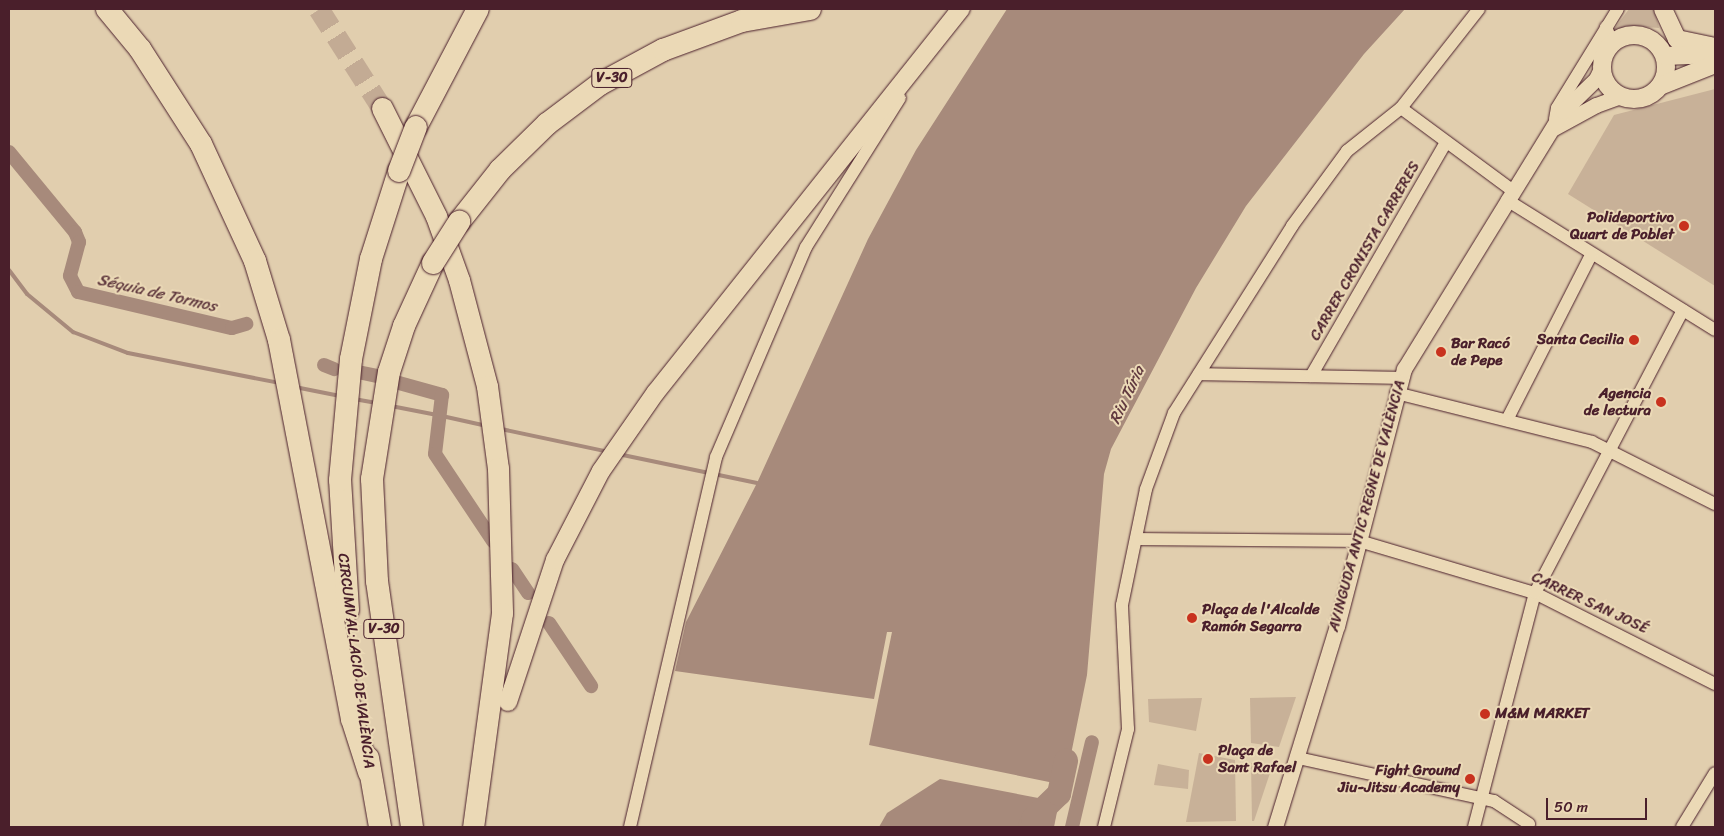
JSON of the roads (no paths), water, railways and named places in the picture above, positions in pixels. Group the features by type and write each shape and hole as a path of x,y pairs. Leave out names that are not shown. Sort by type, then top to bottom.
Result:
{"highway":[{"path":"107,9 140,49 201,144 255,261 279,340 299,429 352,720 369,772"},
{"name":"CIRCUMVAL·LACIÓ DE VALÈNCIA","path":"380,827 369,772 344,586 340,524 343,428 351,359 370,259 399,171 416,127 478,9"},
{"name":"CIRCUMVAL·LACIÓ DE VALÈNCIA","path":"412,827 377,581 372,504 377,430 389,372 404,326 434,263 459,222 500,170 547,124 600,84 663,50 742,21 810,9"},
{"path":"382,108 436,216 459,280 487,386 498,468 502,613 474,827"},
{"path":"481,784 508,702"}],"main road":[{"path":"508,702 555,560 601,471 627,432 961,9"},
{"path":"1663,9 1677,40 1715,46"},
{"path":"1660,86 1666,74 1665,56 1652,39 1642,35 1621,37 1609,35 1602,66 1607,84 1622,96 1640,99 1660,86 1679,81 1715,77"},
{"path":"1665,56 1715,54"},
{"path":"1679,81 1715,64"}],"street":[{"path":"630,827 708,482 716,457 806,247 899,98 965,9"},
{"path":"1104,827 1128,728 1122,606 1138,539 1146,489 1171,422 1292,226 1347,151 1401,108 1479,9"},
{"name":"AVINGUDA ANTIC REGNE DE VALÈNCIA","path":"1553,128 1557,108 1609,35 1618,9"},
{"name":"AVINGUDA ANTIC REGNE DE VALÈNCIA","path":"1275,827 1298,758 1359,541 1400,378 1563,111 1596,79 1602,66"},
{"name":"AVINGUDA ANTIC REGNE DE VALÈNCIA","path":"1553,128 1596,105 1622,96"},
{"path":"1401,108 1446,142 1510,196 1591,255 1715,330"},
{"name":"CARRER CRONISTA CARRERES","path":"1311,376 1446,142"},
{"path":"1506,420 1591,255"},
{"path":"1474,827 1535,592 1683,310"},
{"path":"1199,374 1400,378"},
{"path":"1396,393 1610,448 1715,504"},
{"name":"CARRER SAN JOSÉ","path":"1138,539 1359,541 1535,592 1715,684"},
{"path":"1298,758 1494,801 1529,824"},
{"path":"1682,827 1715,773"}],"water":[{"path":"1007,9 1405,9 1364,54 1246,206 1196,288 1111,449 1104,474 1087,675 1063,794 1056,793 1058,780 1054,783 869,745 892,632 887,632 874,699 675,671 686,622 757,483 868,239 916,150"},
{"path":"940,779 1059,802 1054,827 879,827 887,813"}],"waterway":[{"name":"Séquia de Tormos","path":"9,152 75,232 79,242 70,276 78,292 232,328 246,324"},
{"path":"9,270 27,294 73,332 128,353 279,383"},
{"name":"Séquia de Tormos","path":"324,365 334,369"},
{"name":"Séquia de Tormos","path":"358,372 377,376"},
{"name":"Séquia de Tormos","path":"399,383 442,395 435,454 493,541"},
{"path":"295,387 340,396"},
{"path":"354,399 377,403"},
{"path":"391,406 437,415"},
{"path":"442,416 487,426"},
{"path":"501,429 609,452"},
{"path":"618,454 757,483"},
{"name":"Séquia de Tormos","path":"512,569 528,593"},
{"name":"Séquia de Tormos","path":"549,623 591,686"},
{"path":"1072,827 1092,742"},
{"name":"Riu Túria","path":"1030,827 1033,819 1059,794 1066,761"}],"tunnel":[{"path":"319,9 382,108"}],"place":[{"name":"Polideportivo Quart de Poblet","path":"1684,226"},
{"name":"Santa Cecilia","path":"1634,340"},
{"name":"Bar Racó de Pepe","path":"1441,352"},
{"name":"Agencia de lectura","path":"1661,402"},
{"name":"Plaça de l'Alcalde Ramón Segarra","path":"1192,618"},
{"name":"M&M MARKET","path":"1485,714"},
{"name":"Plaça de Sant Rafael","path":"1208,759"},
{"name":"Fight Ground Jiu-Jitsu Academy","path":"1470,779"}]}
